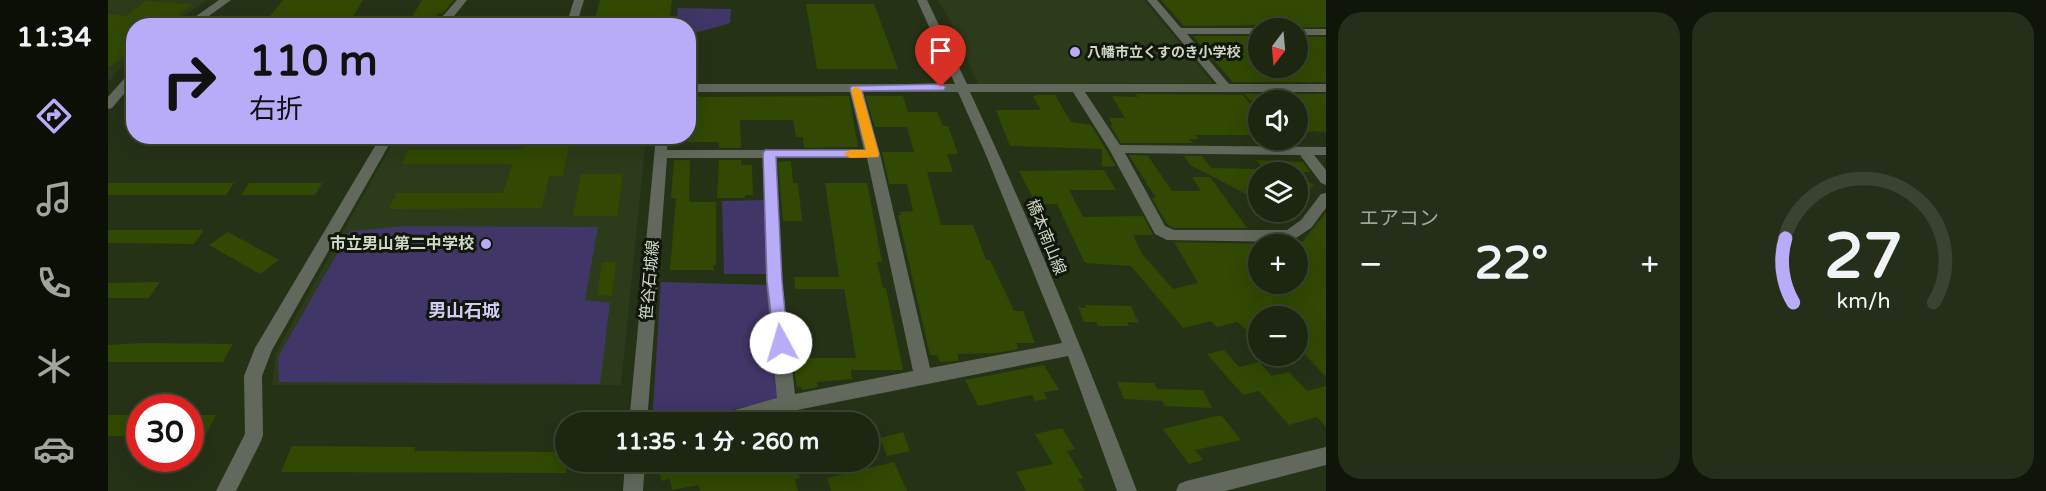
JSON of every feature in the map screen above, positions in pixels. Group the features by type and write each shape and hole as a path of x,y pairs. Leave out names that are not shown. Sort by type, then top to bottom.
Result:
{"street":[{"path":"199,18 226,0"},
{"path":"447,18 462,0"},
{"path":"573,18 579,0"},
{"name":"橋本南山線","path":"922,0 993,155 1073,348 1128,491"},
{"path":"1152,0 1226,88"},
{"path":"1178,31 1248,32"},
{"path":"1308,32 1326,32"},
{"path":"696,88 1326,88"},
{"path":"855,88 873,154 923,377"},
{"path":"1077,88 1116,149 1160,230 1172,236 1290,236 1306,224 1326,198"},
{"path":"108,89 126,89"},
{"path":"108,105 126,91"},
{"path":"226,491 254,435 253,376 264,348 383,144"},
{"name":"笹谷石城線","path":"639,412 661,144"},
{"path":"1116,149 1326,151"},
{"path":"1304,151 1326,180"},
{"path":"769,153 774,281 787,404"},
{"path":"660,154 873,154"},
{"path":"759,412 787,404 1073,348"},
{"path":"1186,491 1326,456"},
{"path":"633,491 634,472"}],"shaded area":[{"path":"108,0 208,0 180,18 126,18 126,63 108,82"},
{"name":"八幡市立くすのき小学校","path":"937,0 1144,0 1213,83 978,84 950,20"},
{"path":"678,8 731,9 730,23 696,33 696,18 677,18"},
{"name":"市立男山第二中学校","path":"392,144 645,144 621,385 272,385 276,352"},
{"path":"764,200 768,274 724,274 722,201"},
{"path":"404,226 598,227 585,300 610,303 600,384 279,382 278,357 350,231"},
{"path":"661,282 769,285 781,399 723,412 653,412"}],"building":[{"path":"283,0 363,0 352,18 268,18"},
{"path":"422,0 454,0 442,14 438,13 435,18 411,18"},
{"path":"600,0 672,0 670,18 595,18"},
{"path":"1161,0 1326,0 1326,27 1308,27 1308,18 1248,18 1248,25 1184,26"},
{"path":"146,1 193,4 175,18 126,18 126,55 108,68 108,14 125,16"},
{"path":"806,4 874,4 898,69 817,69"},
{"path":"1193,36 1248,36 1248,78 1308,78 1308,37 1326,37 1326,82 1233,82"},
{"path":"1136,94 1243,95 1248,101 1248,135 1195,135 1198,139 1189,139 1193,143 1121,143 1110,125 1113,126 1109,118 1125,118 1112,96 1138,97"},
{"path":"1308,94 1326,94 1326,132 1308,131"},
{"path":"1055,95 1071,122 1091,125 1116,166 1102,167 1102,149 1010,146 996,110 1041,110 1033,96"},
{"path":"849,96 858,147 804,148 803,137 796,137 793,120 740,120 741,148 719,148 719,142 696,142 696,97"},
{"path":"865,96 903,96 908,112 937,112 943,126 948,126 958,154 947,154 953,172 927,172 941,225 973,225 986,260 990,260 1014,311 1023,311 1035,343 1016,343 1018,349 996,353 957,354 959,360 956,361 940,362 937,355 930,355 898,215 901,215 900,212 913,211 907,184 889,184 882,152 914,152 907,127 875,127"},
{"path":"524,144 569,144 563,176 549,176 542,208 389,209 396,193 503,193 512,164 402,164 408,150 523,149"},
{"path":"1129,155 1148,156 1172,191 1201,191 1192,177 1210,177 1247,228 1174,228 1167,224 1152,198 1156,198"},
{"path":"1184,156 1202,156 1211,168 1248,169 1248,195 1190,165"},
{"path":"674,160 690,160 689,202 716,202 716,265 713,265 714,270 670,270 676,198 671,198"},
{"path":"719,160 741,160 741,165 752,165 753,195 745,195 745,198 717,198"},
{"path":"1256,160 1303,162 1258,162"},
{"path":"791,161 793,183 798,183 802,221 783,221 778,162"},
{"path":"1104,170 1116,190 1069,190 1083,217 1143,216 1153,235 1133,235 1142,254 1173,289 1198,283 1174,242 1248,244 1248,294 1308,294 1308,235 1326,212 1326,377 1308,358 1308,306 1248,306 1248,331 1237,322 1217,327 1211,321 1183,328 1131,266 1085,263 1057,204 1036,204 1019,171"},
{"path":"581,174 623,174 617,216 573,216"},
{"path":"1308,182 1314,185 1308,191"},
{"path":"108,183 234,183 226,195 108,195"},
{"path":"249,183 322,183 315,195 241,195"},
{"path":"825,183 867,183 882,262 877,262 883,288 886,288 903,370 851,370 852,379 817,382 818,387 802,390 801,387 797,387 794,367 803,367 802,358 856,358 844,289 795,289 794,277 839,277"},
{"path":"108,230 204,230 194,244 108,243"},
{"path":"228,232 279,260 260,274 209,245"},
{"path":"602,262 616,262 612,296 597,295"},
{"path":"160,282 149,298 108,298 108,283"},
{"path":"1085,305 1131,306 1139,323 1127,322 1129,326 1098,326 1096,322 1084,322 1078,307 1086,308"},
{"path":"233,344 223,362 108,362 108,345"},
{"path":"1224,350 1239,367 1248,365 1263,366 1272,376 1289,372 1307,391 1326,386 1326,427 1317,417 1289,425 1259,391 1243,395 1207,354"},
{"path":"1044,365 1059,390 1044,392 1047,399 1035,401 1032,395 978,406 965,380"},
{"path":"1117,382 1154,383 1157,389 1203,390 1212,408 1165,406 1162,401 1124,399"},
{"path":"108,415 126,415 126,436 108,436"},
{"path":"204,415 216,415 205,436"},
{"path":"1222,416 1241,440 1195,450 1203,460 1189,464 1163,429"},
{"path":"1062,428 1075,449 1067,451 1083,478 1078,479 1085,491 1026,491 1016,472 1053,464 1035,434"},
{"path":"903,432 910,451 887,456 880,438"},
{"path":"292,446 415,447 414,451 555,452 555,472 566,473 281,472"},
{"path":"894,462 907,491 831,491 827,478 852,472 879,472 879,466"},
{"path":"660,472 798,472 800,478 795,479 798,491 700,491 699,485 672,490 670,479 661,481"}],"slow traffic":[{"path":"850,154 873,154 856,90"}],"place":[{"name":"八幡市立くすのき小学校","path":"1075,52"},
{"name":"市立男山第二中学校","path":"486,244"}],"district":[{"name":"男山石城","path":"464,311"}],"route":[{"path":"781,343 774,281 769,153 873,154 855,88 941,87"}]}
